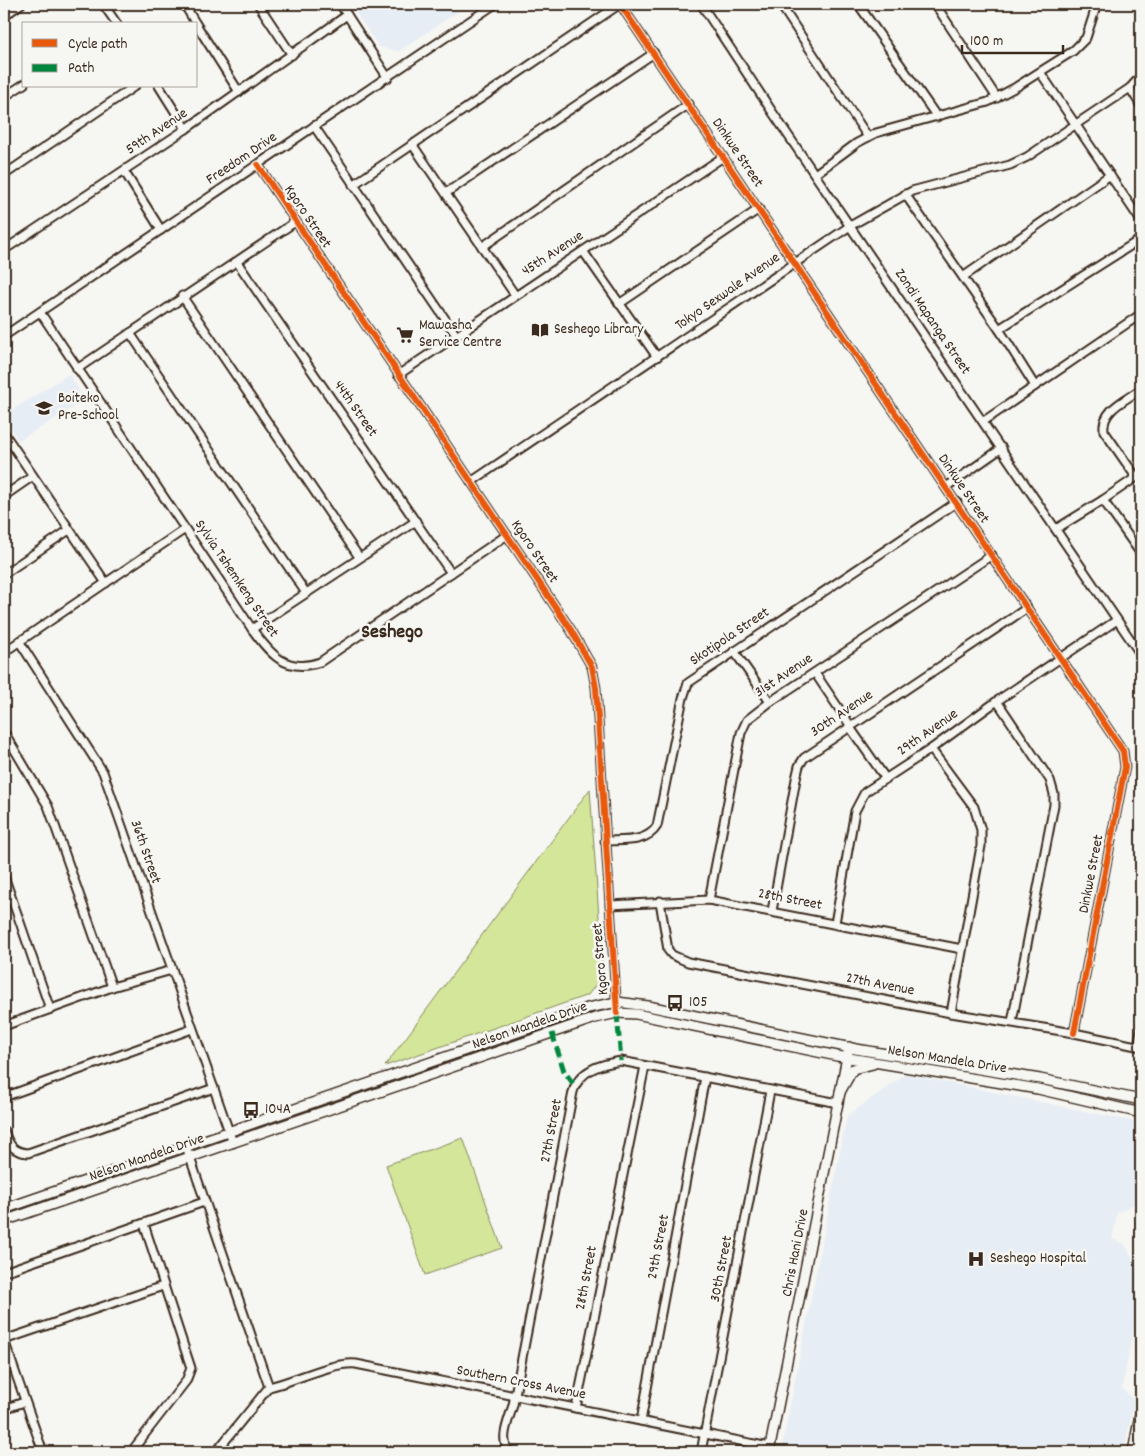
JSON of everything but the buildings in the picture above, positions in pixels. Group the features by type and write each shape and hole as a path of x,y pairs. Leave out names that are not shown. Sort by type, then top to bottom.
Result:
{"main road":[{"name":"Nelson Mandela Drive","path":"4,1209 588,1008 618,1002 654,1007 849,1047 1040,1079 1141,1100"},
{"name":"Nelson Mandela Drive","path":"4,1221 595,1018 617,1013 636,1014 847,1058 997,1081 1141,1112"},
{"name":"Chris Hani Drive","path":"770,1450 849,1047"},
{"path":"840,1092 853,1069 878,1063"},
{"path":"1133,1452 1141,1409"}],"street":[{"path":"4,16 21,4"},
{"path":"103,4 115,22"},
{"path":"184,4 195,22"},
{"path":"258,4 292,55"},
{"path":"340,4 388,78"},
{"name":"Freedom Drive","path":"4,336 495,4"},
{"path":"353,185 620,4"},
{"name":"Dinkwe Street","path":"620,4 957,502 1059,659 1118,740 1123,751 1125,768 1074,1032"},
{"name":"Zondi Mapanga Street","path":"701,4 1141,655"},
{"path":"780,4 868,137"},
{"path":"858,4 937,117"},
{"path":"935,4 997,98"},
{"path":"815,174 868,137 997,98 1072,51 1086,38 1097,4"},
{"name":"59th Avenue","path":"4,250 186,129 347,15"},
{"path":"198,27 239,92"},
{"path":"446,192 654,53"},
{"path":"1040,72 1078,124 1141,221"},
{"name":"Tokyo Sexwale Avenue","path":"471,482 850,226 905,194 1010,165 1041,149 1078,124 1130,88 1141,76"},
{"path":"4,98 22,85"},
{"path":"4,175 132,88"},
{"path":"160,88 186,129"},
{"path":"1130,88 1141,106"},
{"path":"482,247 689,104"},
{"path":"314,126 456,335"},
{"path":"412,144 515,295"},
{"name":"45th Avenue","path":"398,375 723,157"},
{"name":"Kgoro Street","path":"258,165 571,630 592,667 596,688 618,1002 617,1013"},
{"path":"124,171 161,230"},
{"path":"964,277 1110,174"},
{"path":"905,194 964,277 1035,386"},
{"path":"619,304 760,209"},
{"path":"77,369 182,296 237,262 295,222"},
{"path":"999,329 1141,239"},
{"path":"583,251 657,357"},
{"name":"44th Street","path":"237,262 451,573"},
{"path":"182,296 359,557"},
{"name":"Sylvia Tshemkeng Street","path":"40,312 252,629 274,656 294,666 312,665 320,662 507,535"},
{"path":"984,421 1141,314"},
{"path":"130,333 306,594"},
{"path":"1056,528 1103,500 1139,475 1104,431 1103,423 1106,415 1141,389"},
{"path":"4,433 106,583"},
{"path":"946,487 1002,448"},
{"path":"4,496 33,476"},
{"path":"1103,500 1141,554"},
{"name":"Skotipola Street","path":"606,841 641,838 654,830 660,818 685,689 696,676 957,502"},
{"path":"252,629 416,521"},
{"path":"4,652 185,529"},
{"path":"4,574 69,530"},
{"name":"31st Avenue","path":"709,900 742,727 752,714 992,555"},
{"name":"30th Avenue","path":"772,911 799,766 812,751 1027,608"},
{"name":"29th Avenue","path":"835,923 858,804 866,792 932,749 997,701 1117,620"},
{"name":"36th Street","path":"20,641 103,772 233,1143"},
{"path":"734,651 770,702"},
{"path":"815,673 886,778"},
{"path":"997,701 1050,780 1054,794 1054,805 1012,1022"},
{"path":"4,732 48,806 112,987"},
{"path":"932,749 974,807 981,830 950,1013"},
{"path":"4,876 50,1008"},
{"name":"28th Street","path":"610,905 709,900 962,949"},
{"name":"27th Avenue","path":"660,901 668,950 680,959 950,1013 1074,1032 1140,1047"},
{"path":"4,1026 112,987 172,970"},
{"path":"4,1097 192,1029"},
{"path":"1140,1047 1141,1030"},
{"name":"27th Street","path":"509,1452 504,1444 504,1437 515,1397 575,1086 584,1073 621,1061 838,1103"},
{"name":"28th Street","path":"576,1408 645,1066"},
{"name":"29th Street","path":"641,1421 705,1077"},
{"path":"4,1131 10,1146 20,1152 28,1153 214,1088"},
{"name":"30th Street","path":"701,1452 770,1091"},
{"path":"186,1146 268,1387 216,1452"},
{"path":"4,1272 204,1202"},
{"path":"131,1452 191,1372 190,1362 163,1286 144,1224"},
{"path":"43,1452 24,1402 4,1340 163,1286"},
{"name":"Southern Cross Avenue","path":"268,1387 299,1379 341,1364 356,1364 704,1434 770,1450"},
{"path":"4,1409 24,1402"}],"shaded area":[{"path":"350,4 469,4 399,51 379,47"},
{"name":"Boiteko Pre-School","path":"69,374 85,400 18,441 4,415"},
{"name":"Seshego Hospital","path":"906,1074 1141,1123 1141,1205 1134,1204 1117,1213 1112,1239 1124,1244 1141,1273 1141,1291 1122,1388 1134,1401 1124,1452 781,1452 847,1116"}],"green space":[{"path":"590,789 603,975 588,995 385,1066"},
{"path":"463,1138 502,1248 425,1275 386,1165"}],"marked path":[{"path":"617,1013 621,1061"},
{"path":"552,1033 564,1071 575,1086"}],"cycle path":[{"path":"620,4 1123,751 1125,767 1074,1033"},
{"path":"258,165 571,630 592,667 596,688 617,1013"}],"place":[{"name":"Seshego Library","path":"540,330"},
{"name":"Mawasha Service Centre","path":"405,335"},
{"name":"Boiteko Pre-School","path":"44,408"},
{"name":"105","path":"675,1003"},
{"name":"104A","path":"251,1110"},
{"name":"Seshego Hospital","path":"976,1259"}],"district":[{"name":"Seshego","path":"392,633"}]}
